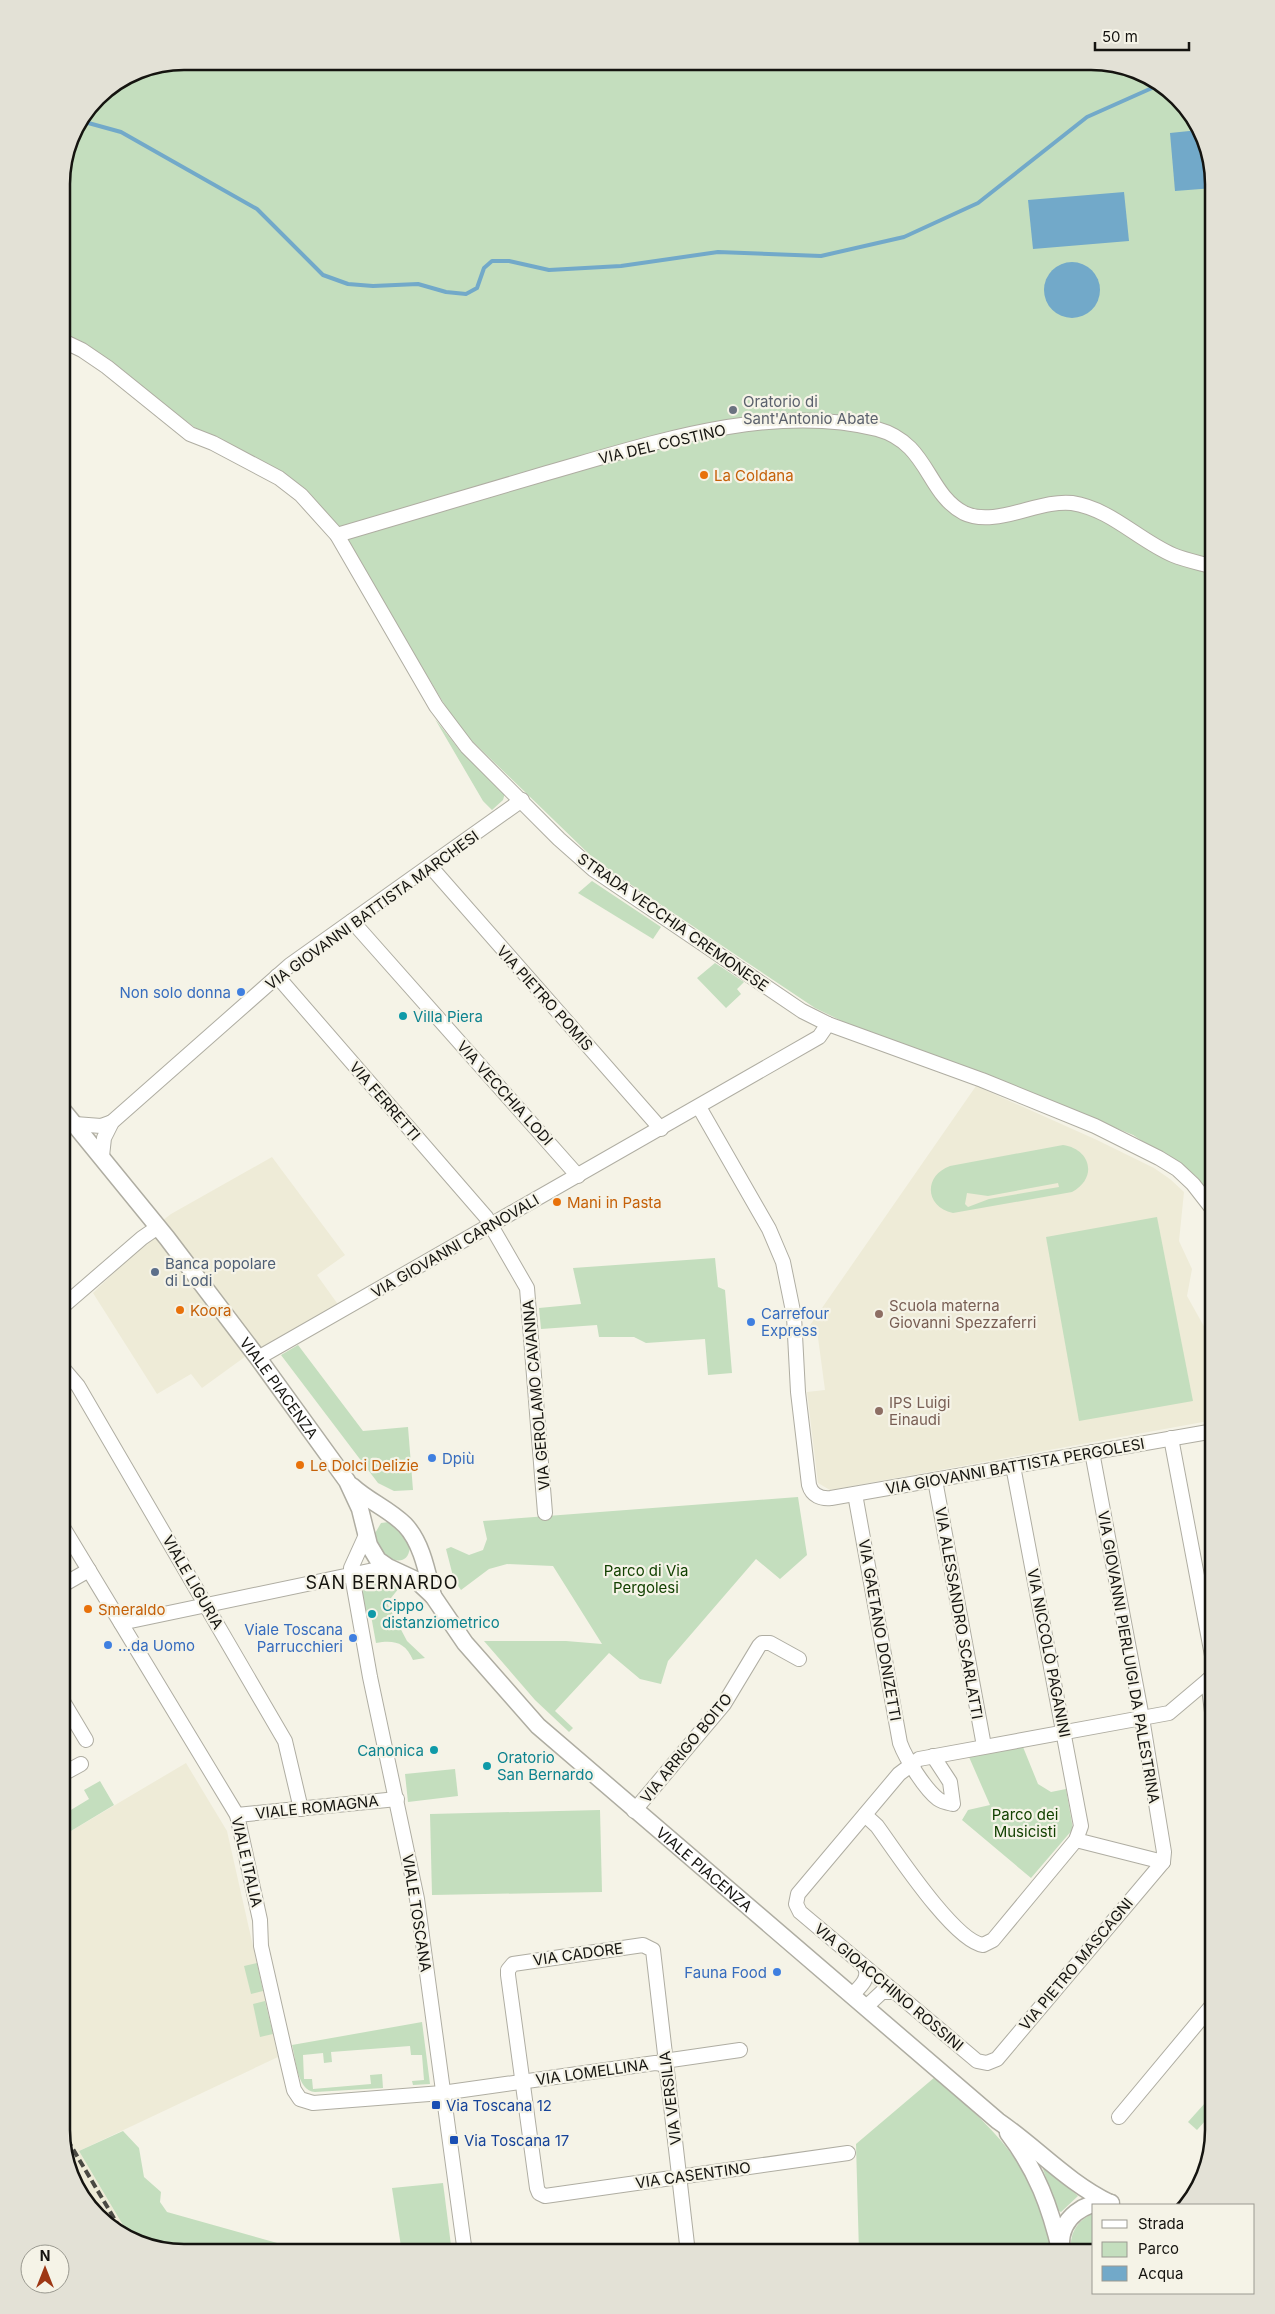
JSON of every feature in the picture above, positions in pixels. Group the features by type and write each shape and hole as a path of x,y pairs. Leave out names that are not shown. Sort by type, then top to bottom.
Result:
{"street":[{"name":"STRADA VECCHIA CREMONESE","path":"70,344 107,367 190,434 213,443 279,478 301,494 337,535 446,722 467,747 559,839 594,870 802,1011 828,1024 982,1080 1094,1126 1159,1158 1193,1184 1205,1199"},
{"name":"VIA DEL COSTINO","path":"337,535 633,448 723,428 820,420 871,428 902,440 915,451 939,488 965,513 999,516 1052,505 1068,503 1084,505 1106,514 1173,555 1205,564"},
{"name":"VIA GIOVANNI BATTISTA MARCHESI","path":"102,1156 104,1138 112,1122 277,976 522,800"},
{"name":"VIA PIETRO POMIS","path":"430,866 661,1129"},
{"name":"VIA VECCHIA LODI","path":"352,921 578,1176"},
{"name":"VIA FERRETTI","path":"277,976 492,1225"},
{"name":"VIA GIOVANNI CARNOVALI","path":"258,1358 820,1037 828,1024"},
{"name":"VIA GIOVANNI BATTISTA PERGOLESI","path":"699,1107 769,1229 784,1262 794,1316 798,1392 810,1490 817,1496 825,1499 1205,1432"},
{"name":"VIALE PIACENZA","path":"70,1118 158,1227 258,1358 346,1481 360,1509 366,1535"},
{"path":"75,1124 101,1126 112,1122"},
{"name":"VIA GEROLAMO CAVANNA","path":"492,1225 527,1288 545,1514"},
{"path":"70,1300 142,1238 158,1227"},
{"name":"VIALE LIGURIA","path":"70,1377 78,1386 285,1741 301,1809"},
{"path":"1171,1438 1205,1618"},
{"name":"VIA GIOVANNI PIERLUIGI DA PALESTRINA","path":"1092,1452 1142,1718 1164,1852 1163,1862"},
{"name":"VIA NICCOLÒ PAGANINI","path":"1013,1466 1065,1732 1081,1826 1076,1840"},
{"name":"VIA ALESSANDRO SCARLATTI","path":"934,1480 984,1746"},
{"name":"VIALE PIACENZA","path":"346,1481 363,1496 390,1514"},
{"name":"VIA GAETANO DONIZETTI","path":"855,1494 900,1744 911,1764 933,1795 939,1800 953,1804 950,1782 934,1756"},
{"path":"121,1623 352,1576 388,1567 398,1568 414,1558 417,1545 405,1525 390,1514 378,1518 366,1535 351,1568 352,1576"},
{"path":"366,1535 373,1553 388,1567"},
{"name":"VIALE ITALIA","path":"70,1539 237,1815 260,1920 261,1946 296,2095 300,2099 313,2103 442,2093"},
{"name":"VIALE PIACENZA","path":"417,1545 433,1596"},
{"name":"VIALE PIACENZA","path":"388,1567 416,1580 433,1596 465,1643 538,1726 634,1811 998,2121 1031,2144 1075,2182 1114,2204"},
{"path":"70,1581 89,1570"},
{"name":"VIALE TOSCANA","path":"352,1576 370,1677 417,1900 463,2244"},
{"name":"VIA ARRIGO BOITO","path":"634,1811 724,1704 762,1643 770,1643 799,1659"},
{"path":"1163,1862 1076,1840 993,1940 983,1945 974,1942 948,1920 877,1826 865,1815 899,1774 911,1764 934,1756 984,1746 1169,1713 1205,1683"},
{"path":"70,1713 86,1740"},
{"path":"70,1771 81,1764"},
{"name":"VIALE ROMAGNA","path":"237,1815 397,1799"},
{"name":"VIA GIOACCHINO ROSSINI","path":"865,1815 798,1894 796,1904 800,1912 977,2061 987,2063"},
{"name":"VIA PIETRO MASCAGNI","path":"987,2063 998,2059 1163,1862"},
{"name":"VIA CADORE","path":"522,2082 508,1975 510,1967 517,1963 648,1946"},
{"name":"VIA VERSILIA","path":"648,1946 654,1954 665,2054 663,2064 667,2071 687,2244"},
{"path":"852,1995 866,1980 867,1972 865,1967"},
{"path":"866,2007 882,1992 895,1992"},
{"path":"1119,2117 1205,2014"},
{"name":"VIA LOMELLINA","path":"442,2093 655,2062 663,2064 671,2060 740,2050"},
{"name":"VIA CASENTINO","path":"522,2082 539,2193 545,2196 848,2153"},
{"name":"VIALE PIACENZA","path":"998,2121 1017,2145 1039,2181 1054,2223 1059,2244"},
{"path":"1093,2204 1100,2202 1114,2204"},
{"path":"1061,2244 1065,2225 1074,2214 1092,2204"}],"shaded area":[{"path":"976,1086 1097,1140 1154,1168 1184,1192 1179,1241 1192,1269 1187,1296 1205,1328 1205,1422 830,1490 818,1483 807,1392 825,1390 817,1330 806,1331"},
{"path":"272,1157 345,1255 317,1275 342,1310 258,1357 253,1351 202,1388 191,1374 157,1394 93,1293 160,1228 158,1224 171,1214"},
{"path":"186,1763 227,1831 278,2057 79,2151 124,2227 114,2221 93,2200 79,2174 72,2153 70,2138 70,1832"}],"green space":[{"path":"176,70 1099,70 1128,76 1155,89 1182,114 1190,127 1199,147 1205,176 1205,1189 1196,1176 1133,1135 1007,1083 850,1025 815,1008 615,874 590,855 465,734 449,712 347,543 318,506 197,429 153,397 70,343 70,176 74,154 89,120 103,103 127,85 147,76"},
{"path":"435,719 458,748 505,793 503,800 492,810 483,801"},
{"path":"592,881 661,927 653,939 578,893"},
{"path":"715,963 744,982 737,989 741,994 726,1008 697,978"},
{"path":"1063,1145 1080,1152 1088,1165 1088,1172 1086,1179 1072,1192 953,1213 937,1205 931,1191 935,1177 950,1166","holes":["1058,1183 1059,1187 989,1199 968,1207 965,1204 967,1193 988,1196"]},
{"path":"1157,1217 1193,1401 1079,1421 1046,1237"},
{"path":"715,1258 718,1287 725,1290 732,1373 708,1375 705,1339 646,1343 634,1337 599,1337 597,1325 541,1329 539,1308 581,1304 573,1268"},
{"path":"298,1345 363,1431 408,1427 413,1490 394,1491 378,1483 281,1355"},
{"name":"Parco di Via Pergolesi","path":"798,1497 807,1555 780,1579 756,1559 668,1661 661,1684 640,1679 609,1653 555,1711 573,1728 569,1732 535,1700 484,1641 566,1641 602,1644 553,1566 507,1564 489,1569 461,1590 454,1580 446,1549 451,1547 469,1555 483,1550 487,1539 483,1521"},
{"path":"389,1522 398,1526 410,1547 407,1557 404,1559 396,1560 382,1555 374,1535 381,1523"},
{"path":"375,1577 388,1578 399,1588 387,1603 407,1641 425,1658 413,1660 403,1646 394,1642 376,1643 370,1610 365,1611 363,1596 366,1583"},
{"name":"Parco dei Musicisti","path":"1023,1747 1038,1784 1051,1792 1066,1789 1073,1829 1031,1878 962,1820 968,1810 990,1805 969,1757"},
{"path":"455,1769 458,1796 408,1802 405,1774"},
{"path":"100,1781 114,1805 70,1832 70,1811 89,1799 84,1790"},
{"path":"600,1810 602,1892 432,1895 430,1814"},
{"path":"257,1963 263,1991 251,1994 244,1966"},
{"path":"265,2001 273,2034 260,2037 253,2004"},
{"path":"422,2022 430,2084 413,2085 412,2081 424,2080 422,2055 411,2055 410,2046 331,2052 332,2062 324,2063 323,2053 303,2055 304,2079 312,2079 313,2089 371,2084 370,2075 382,2074 383,2088 315,2092 304,2086 298,2073 292,2045"},
{"path":"935,2077 977,2115 1011,2153 1025,2174 1036,2197 1050,2244 859,2244 856,2144"},
{"path":"1205,2103 1205,2121 1197,2130 1188,2122"},
{"path":"123,2131 139,2148 144,2177 161,2192 160,2202 167,2212 281,2244 176,2244 161,2242 140,2235 124,2227 79,2151"},
{"path":"1043,2169 1047,2169 1078,2196 1061,2212 1057,2210"},
{"path":"443,2183 451,2244 401,2244 392,2188"},
{"path":"1092,2214 1092,2244 1071,2244 1078,2224"}],"water":[{"path":"1192,131 1203,161 1205,189 1175,191 1170,133"},
{"path":"1124,192 1129,241 1033,249 1028,200"},
{"path":"1072,262 1083,264 1092,270 1098,279 1100,290 1098,301 1092,310 1083,316 1072,318 1061,316 1052,310 1046,301 1044,290 1046,279 1052,270 1061,264"}],"waterway":[{"path":"87,123 121,132 257,209 323,275 348,284 373,286 418,284 446,292 466,294 477,288 484,268 492,261 509,261 549,270 621,266 718,252 821,256 904,237 978,203 1087,117 1153,88"}],"railway":[{"path":"71,2146 117,2223"}],"place":[{"name":"Oratorio di Sant'Antonio Abate","path":"733,410"},
{"name":"La Coldana","path":"704,475"},
{"name":"Non solo donna","path":"241,992"},
{"name":"Villa Piera","path":"403,1016"},
{"name":"Mani in Pasta","path":"557,1202"},
{"name":"Banca popolare di Lodi","path":"155,1272"},
{"name":"Koora","path":"180,1310"},
{"name":"Scuola materna Giovanni Spezzaferri","path":"879,1314"},
{"name":"Carrefour Express","path":"751,1322"},
{"name":"IPS Luigi Einaudi","path":"879,1411"},
{"name":"Dpiù","path":"432,1458"},
{"name":"Le Dolci Delizie","path":"300,1465"},
{"name":"Smeraldo","path":"88,1609"},
{"name":"Cippo distanziometrico","path":"372,1614"},
{"name":"Viale Toscana Parrucchieri","path":"353,1638"},
{"name":"...da Uomo","path":"108,1645"},
{"name":"Canonica","path":"434,1750"},
{"name":"Oratorio San Bernardo","path":"487,1766"},
{"name":"Fauna Food","path":"777,1972"},
{"name":"Via Toscana 12","path":"436,2105"},
{"name":"Via Toscana 17","path":"454,2140"}],"district":[{"name":"SAN BERNARDO","path":"382,1582"}]}
